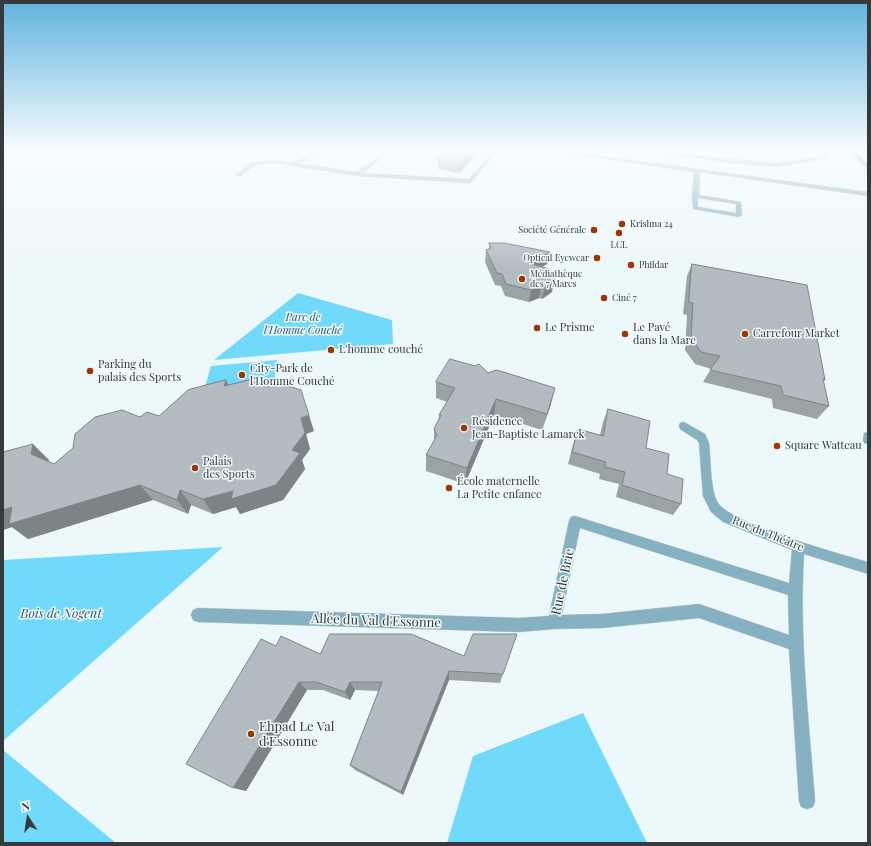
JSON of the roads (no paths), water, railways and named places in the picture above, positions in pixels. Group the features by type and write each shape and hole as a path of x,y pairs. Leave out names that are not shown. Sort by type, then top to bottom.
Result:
{"street":[{"path":"696,190 694,208 739,214 739,203 696,196"},
{"path":"843,190 868,194"},
{"name":"Rue du Théâtre","path":"684,426 701,436 704,443 709,496 715,508 727,518 798,547 868,568"},
{"name":"Rue de Brie","path":"795,591 575,521 554,622 602,621 699,611 796,644"},
{"path":"798,547 795,591 796,644 807,801"},
{"name":"Allée du Val d'Essonne","path":"198,615 519,625 554,622"}],"place":[{"name":"Krishna 24","path":"622,224"},
{"name":"Société Générale","path":"594,230"},
{"name":"LCL","path":"619,233"},
{"name":"Optical Eyewear","path":"597,258"},
{"name":"Phildar","path":"631,265"},
{"name":"Médiathèque des 7 Mares","path":"522,279"},
{"name":"Ciné 7","path":"604,298"},
{"name":"Le Prisme","path":"537,328"},
{"name":"Le Pavé dans la Mare","path":"625,334"},
{"name":"Carrefour Market","path":"745,334"},
{"name":"L'homme couché","path":"331,350"},
{"name":"Parking du palais des Sports","path":"90,371"},
{"name":"City-Park de l'Homme Couché","path":"242,375"},
{"name":"Résidence Jean-Baptiste Lamarck","path":"464,428"},
{"name":"Square Watteau","path":"777,446"},
{"name":"Palais des Sports","path":"195,468"},
{"name":"École maternelle La Petite enfance","path":"449,488"},
{"name":"Ehpad Le Val d'Essonne","path":"251,734"}],"park label":[{"name":"Parc de l'Homme Couché","path":"303,324"},
{"name":"Bois de Nogent","path":"61,614"}]}
